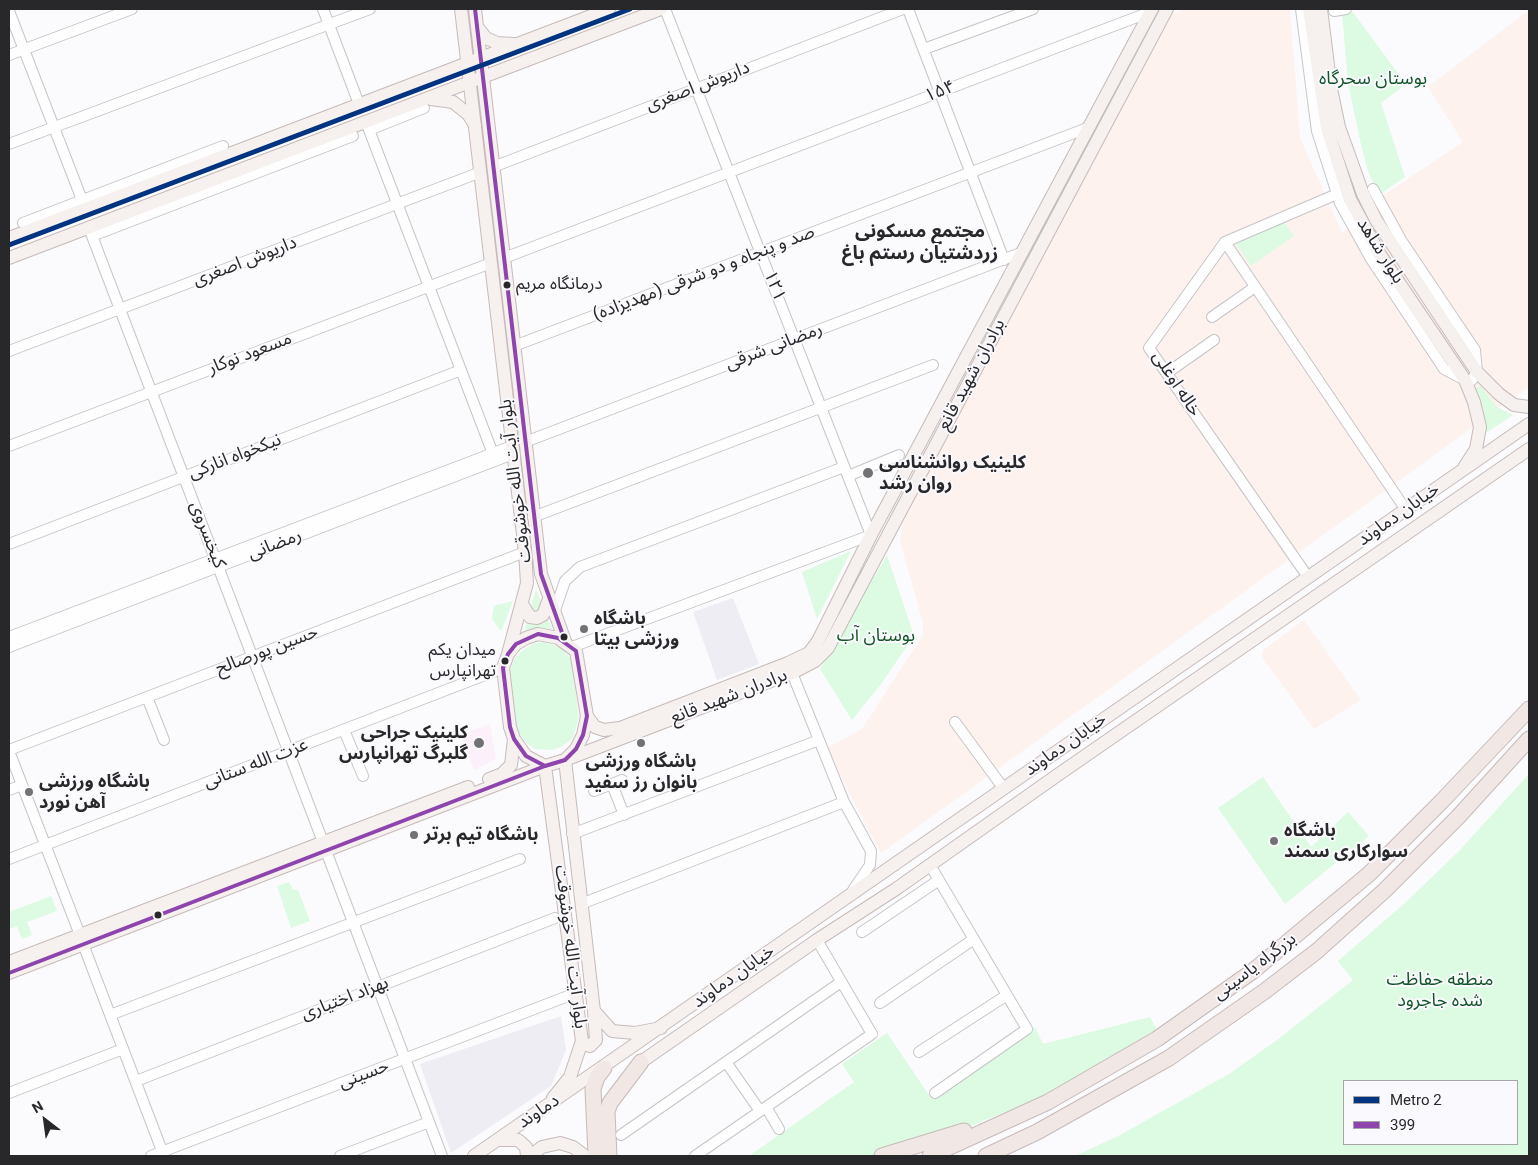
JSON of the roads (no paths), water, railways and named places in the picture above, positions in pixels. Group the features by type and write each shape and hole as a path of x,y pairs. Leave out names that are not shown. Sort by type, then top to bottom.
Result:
{"highway":[{"name":"بزرگراه یاسینی","path":"930,1156 1048,1102 1157,1038 1253,971 1369,874 1442,801 1529,709"},
{"name":"بزرگراه یاسینی","path":"989,1155 1037,1132 1169,1058 1265,992 1310,957 1391,884 1458,817 1529,739"},
{"path":"609,1156 607,1112 610,1103 641,1062"},
{"path":"596,1156 594,1089 597,1078 604,1068"},
{"path":"882,1156 944,1138 1048,1102"}],"main road":[{"name":"بلوار آیت الله خوشوقت","path":"461,9 528,583 508,654"},
{"name":"بلوار آیت الله خوشوقت","path":"475,9 485,77 493,167 533,517 542,580 568,644"},
{"path":"9,238 84,204 359,104 609,9"},
{"path":"9,258 91,232 425,104 470,82 661,9"},
{"name":"برادران شهید قانع","path":"587,716 595,727 604,730 620,728 788,663 809,653 818,641 871,535 1167,9"},
{"name":"بلوار شاهد","path":"1309,9 1327,128 1350,200 1379,253 1465,380 1474,402 1480,427 1476,449 1459,474"},
{"name":"بلوار شاهد","path":"1320,9 1331,89 1339,127 1363,194 1392,245 1477,372 1499,394 1514,405 1529,407"},
{"name":"برادران شهید قانع","path":"565,760 792,673 816,661 828,648 1029,255 1090,127 1151,10"},
{"path":"478,28 486,38 497,43 517,45"},
{"path":"425,104 435,98 453,102 468,114 476,126"},
{"name":"خیابان دماوند","path":"604,1068 1529,424"},
{"name":"خیابان دماوند","path":"641,1062 813,942 934,862 1529,449"},
{"path":"522,604 530,617 537,618 543,615 549,599"},
{"path":"9,962 82,939 324,847 565,760 580,742 587,716 579,660 568,644 550,635 532,636 516,644 508,654 503,668 510,727 514,740 526,756 534,762 545,766"},
{"path":"511,765 514,740"},
{"name":"بلوار آیت الله خوشوقت","path":"565,760 572,834 594,1011 612,1031 635,1033 660,1028"},
{"path":"324,847 502,774 514,762 522,762 526,769 524,774"},
{"name":"بلوار آیت الله خوشوقت","path":"538,1114 570,1077 582,1041 545,766"},
{"path":"885,872 884,881 891,885 920,867 934,862"},
{"path":"9,973 82,939"},
{"path":"582,1041 590,1046 596,1040 594,1011"},
{"name":"دماوند","path":"474,1156 604,1068"},
{"path":"498,1140 518,1140 526,1147 529,1156 542,1147 560,1143 573,1146 585,1156"}],"street":[{"path":"9,55 132,9"},
{"path":"323,9 359,104"},
{"path":"9,144 370,9"},
{"name":"۱۲۱","path":"665,9 871,535"},
{"name":"داریوش اصغری","path":"493,167 903,9"},
{"path":"908,9 1004,260"},
{"path":"924,50 1033,9"},
{"path":"1300,9 1317,131 1337,194 1367,252 1444,369 1465,380 1472,380 1477,372 1475,350 1401,240 1373,189"},
{"path":"1334,10 1346,9"},
{"path":"9,10 84,204"},
{"name":"۱۵۴","path":"504,258 1151,10"},
{"path":"367,126 494,456"},
{"name":"صد و پنجاه و دو شرقی (مهدیزاده)","path":"514,346 1090,127"},
{"path":"290,155 353,136"},
{"path":"22,222 84,204 223,146"},
{"name":"داریوش اصغری","path":"9,351 481,172"},
{"path":"1337,194 1224,242 1406,510"},
{"name":"کیخسروی","path":"91,232 218,562 442,1156"},
{"name":"خاله اوغلی","path":"1224,242 1149,348 1308,577"},
{"name":"رمضانی شرقی","path":"525,442 1004,260 1029,255"},
{"name":"مسعود نوکار","path":"9,446 491,263"},
{"path":"1212,317 1255,287"},
{"path":"1167,373 1214,340"},
{"path":"533,517 934,365"},
{"name":"نیکخواه انارکی","path":"9,544 461,370"},
{"name":"رمضانی","path":"9,647 302,529 512,450"},
{"path":"554,613 565,581 580,567 846,471 899,455"},
{"path":"568,644 871,535 884,540"},
{"name":"حسین پورصالح","path":"9,750 525,552"},
{"name":"رمضانی","path":"9,638 218,562"},
{"name":"عزت الله ستانی","path":"9,859 503,668"},
{"path":"792,673 844,802 872,858 864,876 844,900"},
{"path":"147,697 164,740"},
{"path":"955,722 1004,789"},
{"path":"344,730 363,776"},
{"path":"572,834 819,740"},
{"path":"9,750 163,1154"},
{"path":"594,791 617,782 624,815"},
{"path":"9,790 22,785"},
{"path":"581,904 844,802"},
{"path":"110,1015 354,924 520,859"},
{"path":"934,862 939,880 1027,1029 935,1094"},
{"path":"862,932 939,880"},
{"name":"بهزاد اختیاری","path":"136,1081 556,918"},
{"path":"880,1003 974,939"},
{"path":"695,1156 872,1032 813,942"},
{"path":"621,1135 839,984"},
{"name":"حسینی","path":"152,1156 163,1154 576,993"},
{"path":"919,1052 1007,995"},
{"path":"9,1093 123,1049"},
{"path":"726,1062 779,1128"},
{"path":"340,1156 429,1122"}],"metro line":[{"name":"2","path":"9,245 630,9"}],"place":[{"name":"درمانگاه مریم","path":"507,285"},
{"name":"کلینیک روانشناسی روان رشد","path":"868,473"},
{"name":"باشگاه ورزشی بیتا","path":"584,629"},
{"name":"میدان یکم تهرانپارس","path":"505,661"},
{"name":"کلینیک جراحی گلبرگ تهرانپارس","path":"479,743"},
{"name":"باشگاه ورزشی بانوان رز سفید","path":"641,743"},
{"name":"باشگاه ورزشی آهن نورد","path":"29,792"},
{"name":"باشگاه تیم برتر","path":"414,835"},
{"name":"باشگاه سوارکاری سمند","path":"1274,841"}],"district":[{"name":"مجتمع مسکونی زردشتیان رستم باغ","path":"920,243"}],"park label":[{"name":"بوستان سحرگاه","path":"1373,79"},
{"name":"بوستان آب","path":"876,636"},
{"name":"منطقه حفاظت شده جاجرود","path":"1440,990"}]}
